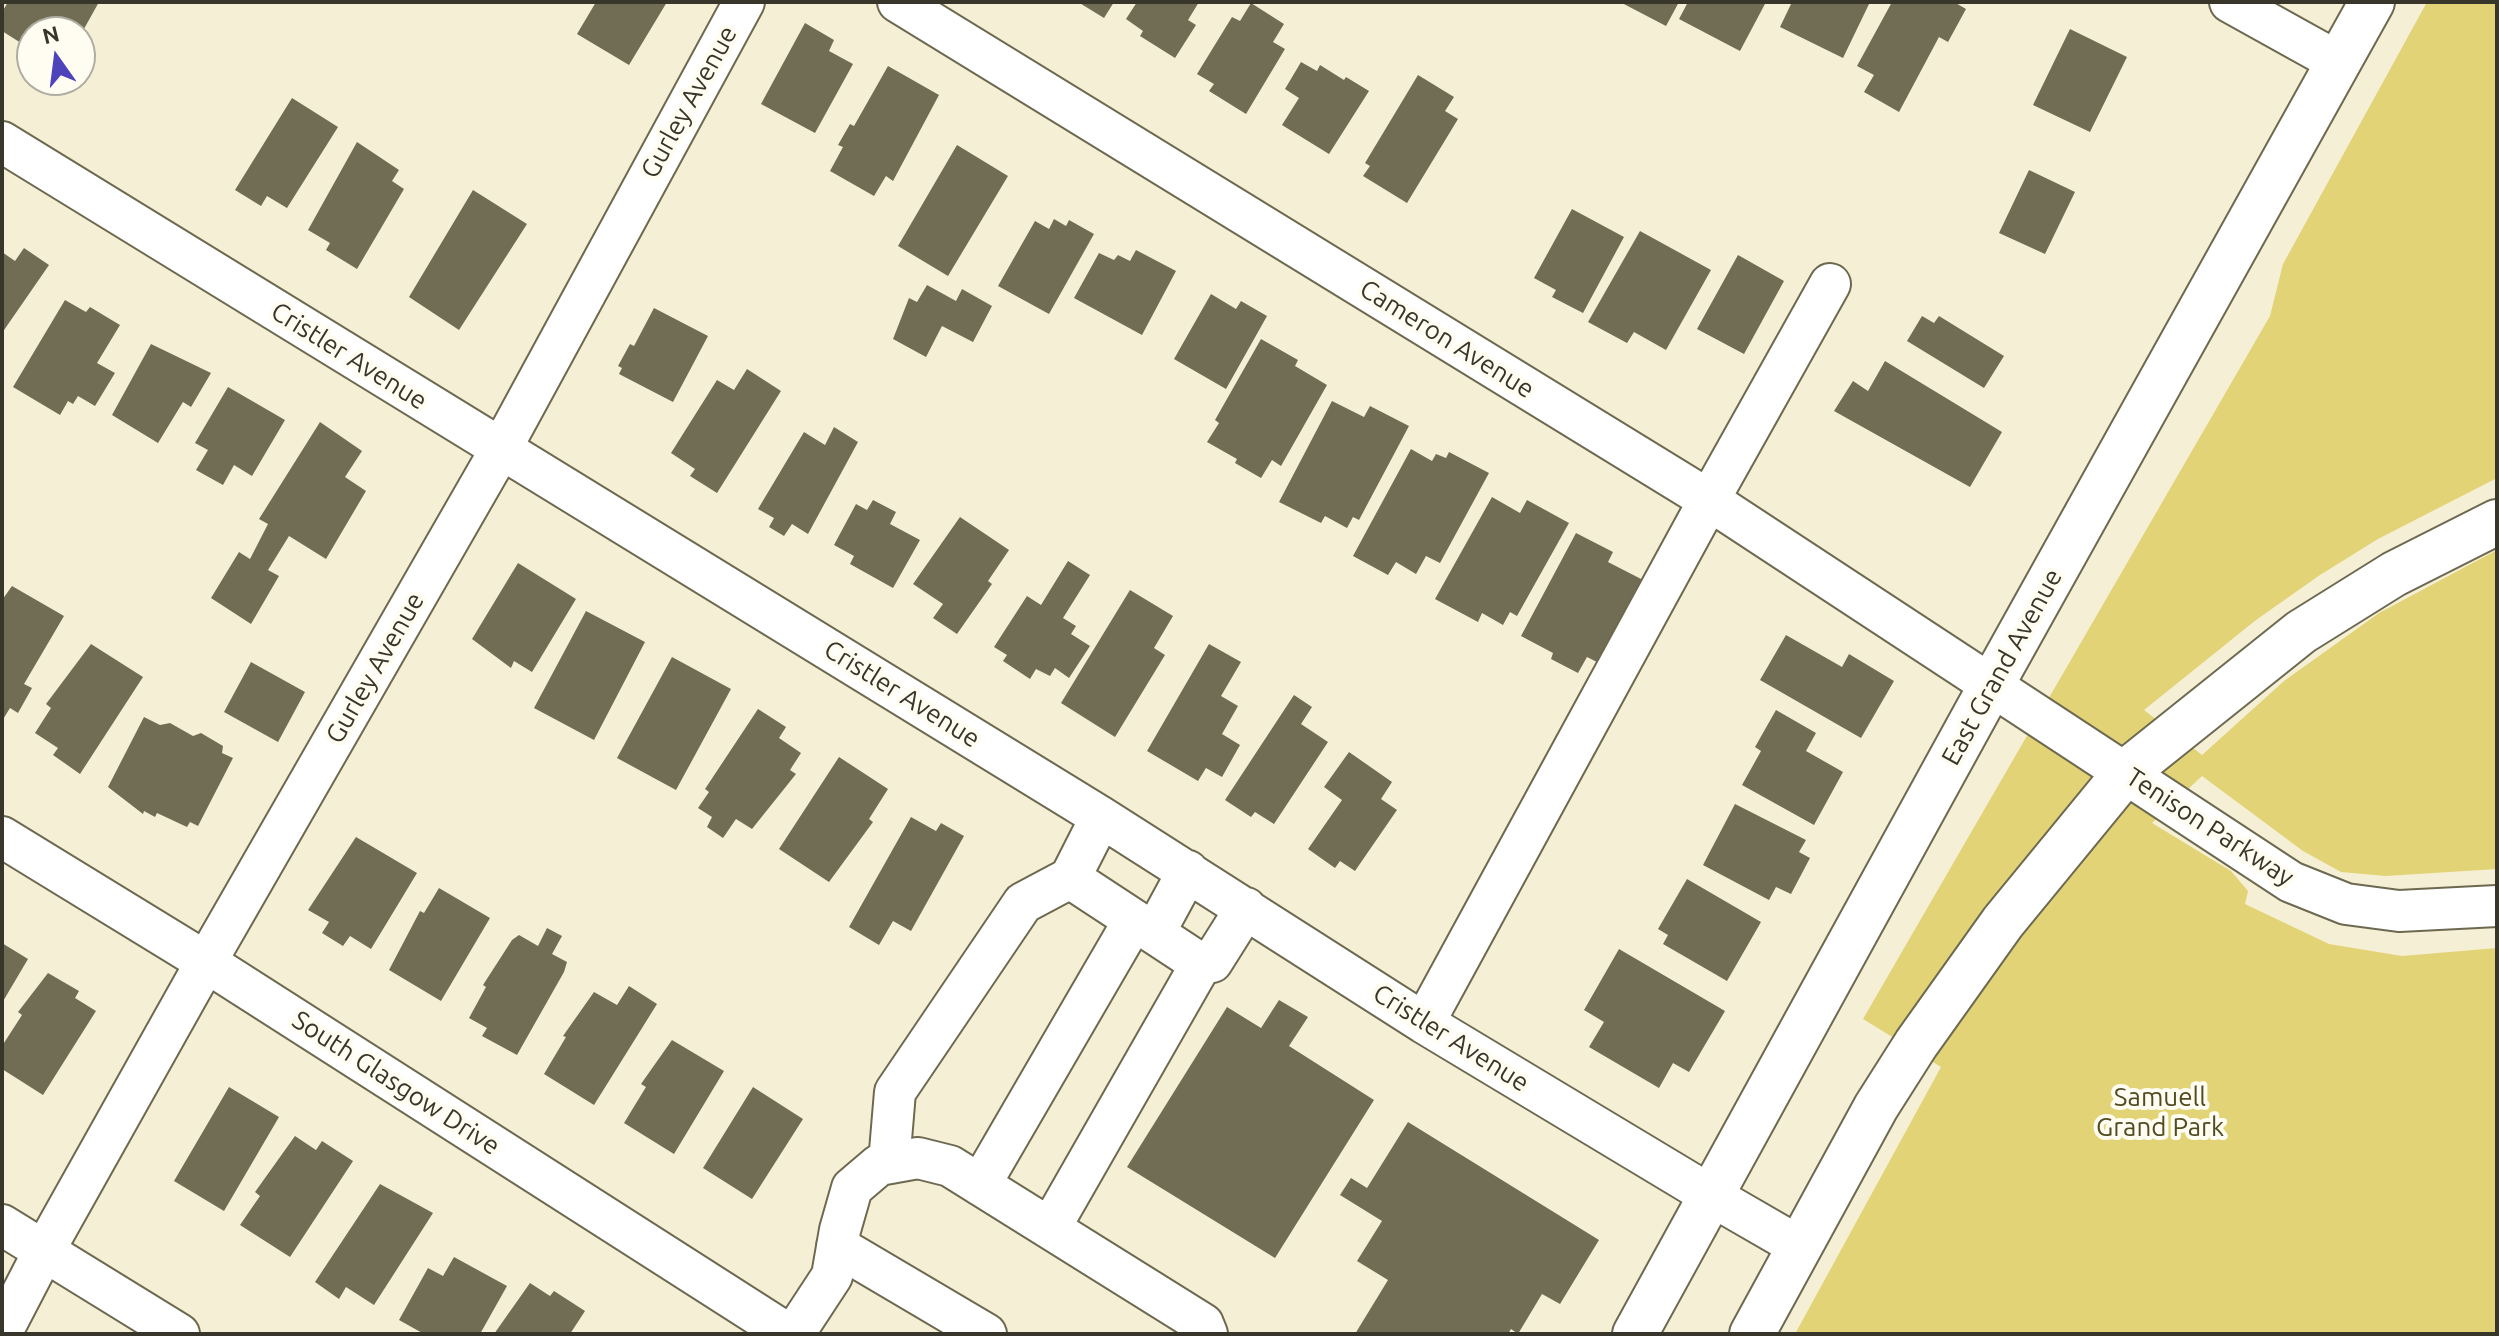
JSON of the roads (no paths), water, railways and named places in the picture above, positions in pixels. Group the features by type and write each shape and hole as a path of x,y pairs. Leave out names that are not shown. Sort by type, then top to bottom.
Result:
{"main road":[{"name":"East Grand Avenue","path":"1635,1334 2372,2"},
{"path":"1752,1334 1876,1107 1916,1044 2003,922 2126,772 2301,632 2394,574 2497,522"}],"street":[{"name":"Gurley Avenue","path":"2,1332 206,962 502,447 744,2"},
{"name":"Cameron Avenue","path":"898,2 1709,500 1992,684"},
{"path":"2230,2 2338,62"},
{"name":"Cristler Avenue","path":"2,142 1101,817 1424,1023 1800,1247"},
{"path":"1424,1023 1830,284"},
{"name":"Tenison Parkway","path":"1992,684 2291,882 2346,904 2399,911 2497,906"},
{"path":"889,1163 895,1092 1023,903 1070,878 1101,817"},
{"name":"South Glasgow Drive","path":"2,837 206,962 791,1334"},
{"path":"980,1185 1145,926 1188,871"},
{"path":"1070,878 1201,964 1212,962 1246,908"},
{"path":"1050,1228 1201,964"},
{"path":"791,1334 832,1276 852,1188 879,1165 918,1158 950,1166 1203,1324 1207,1334"},
{"path":"2,1225 179,1334"},
{"path":"837,1246 986,1334"}],"park label":[{"name":"Samuell Grand Park","path":"2160,1112"}]}
